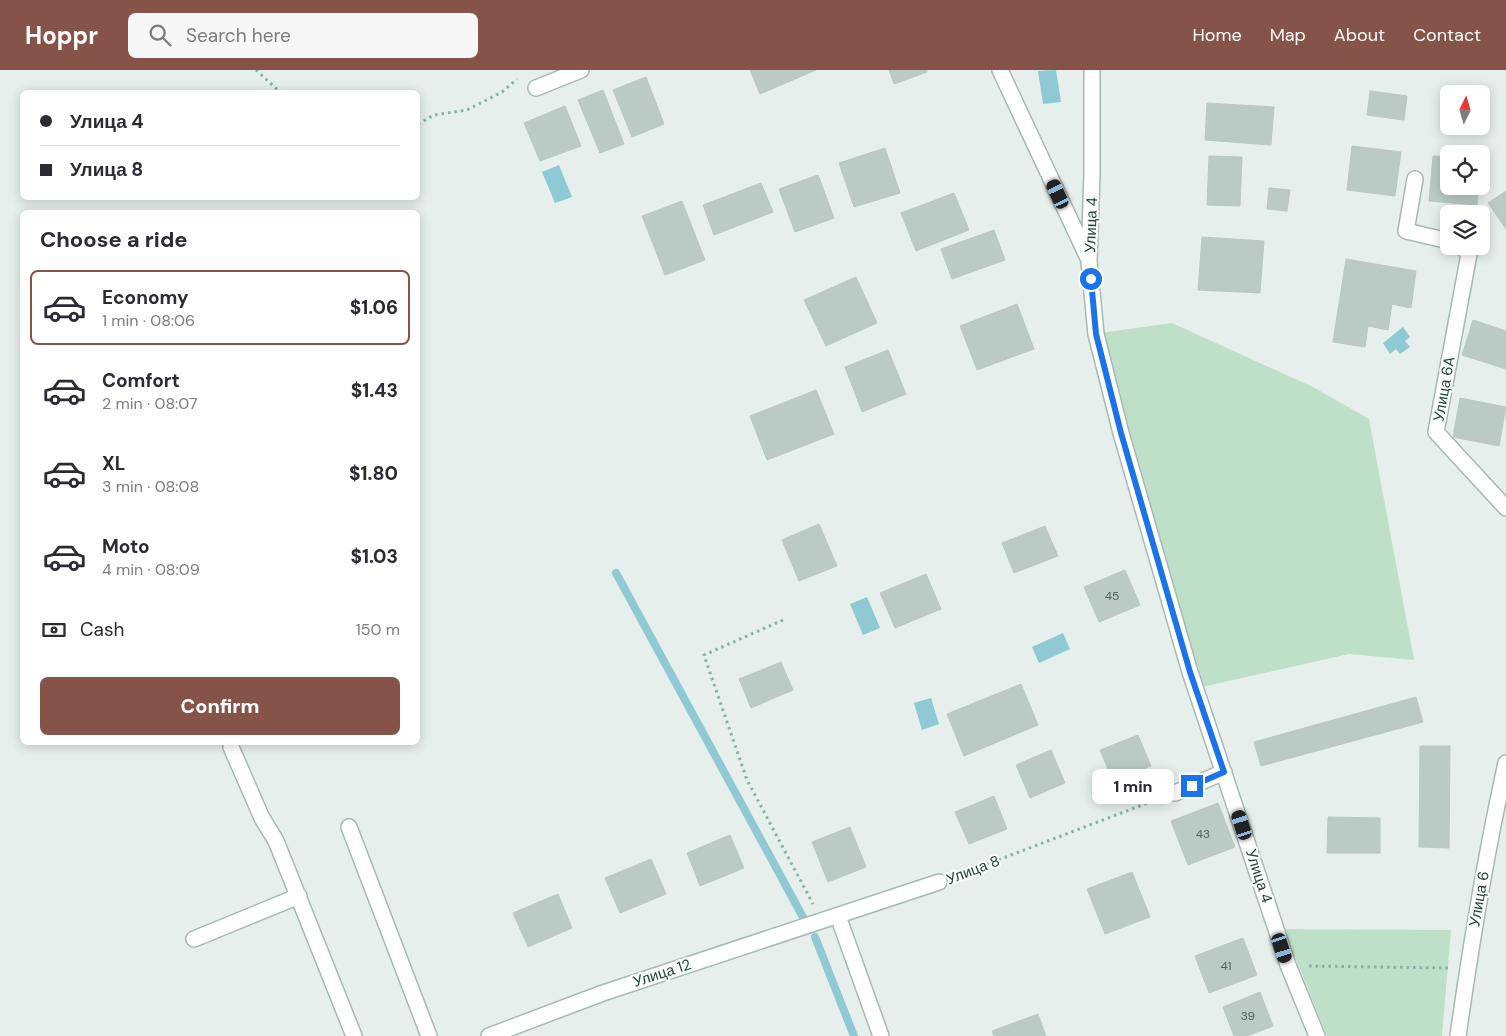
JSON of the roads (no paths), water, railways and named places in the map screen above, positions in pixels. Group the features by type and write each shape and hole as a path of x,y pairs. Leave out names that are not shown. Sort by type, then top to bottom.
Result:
{"street":[{"path":"536,88 581,70"},
{"path":"1000,70 1090,261"},
{"name":"Улица 4","path":"1092,70 1090,261 1096,334 1121,433 1190,672 1288,966 1318,1036"},
{"path":"1415,179 1406,231 1440,239"},
{"name":"Улица 6A","path":"1469,255 1436,432 1506,508"},
{"path":"230,747 262,818 276,842 354,1036"},
{"name":"Улица 6","path":"1458,1036 1467,969 1492,828 1506,763"},
{"path":"1175,793 1224,772"},
{"path":"349,827 429,1036"},
{"name":"Улица 8","path":"838,916 939,882"},
{"path":"194,939 299,896"},
{"path":"838,916 881,1036"},
{"name":"Улица 12","path":"489,1036 603,993 838,916"}],"water":[{"path":"1056,70 1061,102 1043,104 1038,71"},
{"path":"559,165 572,197 555,203 542,172"},
{"path":"1403,327 1410,337 1405,341 1410,347 1400,354 1396,349 1390,354 1383,343"},
{"path":"867,597 880,628 863,635 850,604"},
{"path":"1063,633 1070,649 1039,663 1032,647"},
{"path":"931,698 939,724 922,730 914,703"}],"waterway":[{"path":"616,573 804,919"},
{"path":"815,937 854,1036"}]}
